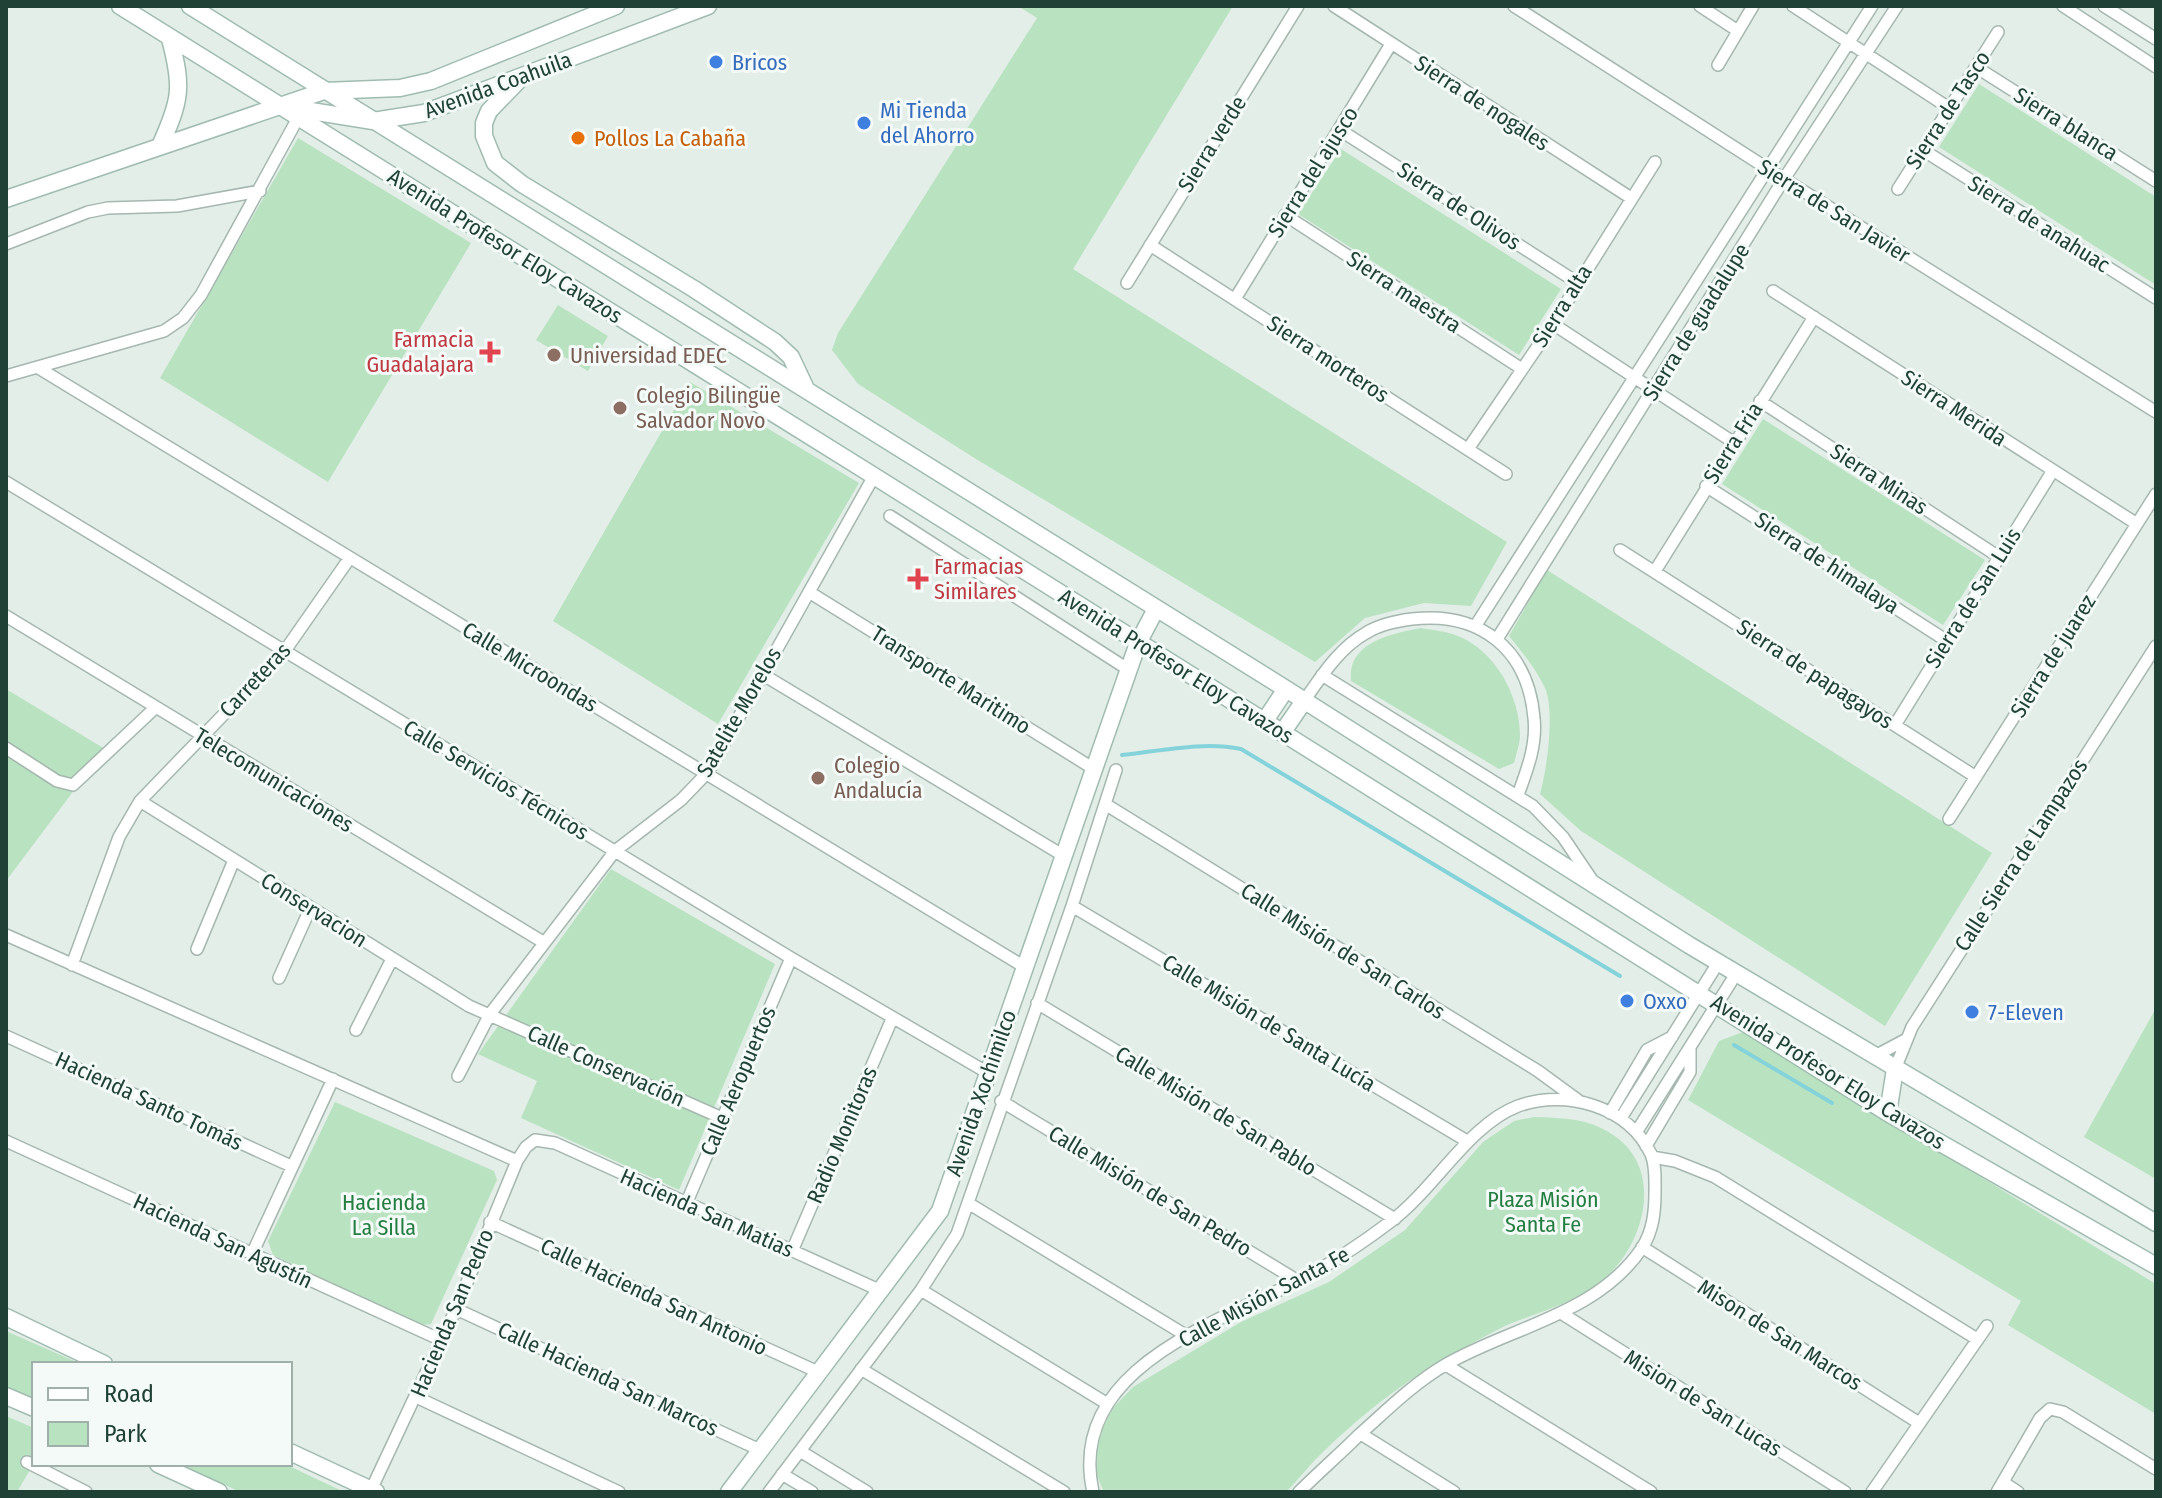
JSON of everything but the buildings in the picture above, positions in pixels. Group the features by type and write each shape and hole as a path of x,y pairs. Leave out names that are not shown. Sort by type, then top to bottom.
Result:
{"main road":[{"name":"Avenida Profesor Eloy Cavazos","path":"120,6 1888,1113 2156,1266"},
{"name":"Avenida Profesor Eloy Cavazos","path":"190,6 1286,689 1718,963 2156,1223"},
{"name":"Avenida Coahuila","path":"6,199 324,91 385,89 431,81 616,6"},
{"name":"Avenida Coahuila","path":"280,106 373,121 424,113 708,6"},
{"path":"160,146 178,101 179,72 170,39"},
{"path":"522,44 542,54 541,65 489,111 484,123 484,136 495,163 522,184 775,342 791,357 806,390"},
{"path":"385,89 379,106 383,111 401,117"},
{"path":"491,195 564,210"},
{"name":"Avenida Xochimilco","path":"729,1492 940,1211 1138,643 1156,609"},
{"path":"1264,722 1286,689"},
{"path":"1282,733 1304,701"},
{"path":"1888,1113 1895,1069"},
{"path":"6,1317 100,1362"},
{"path":"6,1396 32,1407"},
{"path":"292,1453 373,1491"},
{"path":"162,1466 219,1492"}],"street":[{"name":"Sierra verde","path":"1127,283 1298,6"},
{"name":"Sierra de nogales","path":"1334,6 1631,198"},
{"name":"Sierra de San Javier","path":"1514,6 2156,412"},
{"path":"1700,6 1738,31"},
{"path":"1718,65 1753,6"},
{"path":"1793,6 1949,108"},
{"name":"Sierra de guadalupe","path":"1476,625 1872,6"},
{"name":"Sierra de guadalupe","path":"1497,639 1784,179 1897,6"},
{"path":"2063,6 2156,67"},
{"path":"2104,6 2156,39"},
{"path":"2105,33 2119,15"},
{"name":"Sierra de Tasco","path":"1898,189 1998,32"},
{"name":"Sierra del ajusco","path":"1235,299 1391,44"},
{"name":"Sierra blanca","path":"1976,67 2156,181"},
{"path":"6,376 164,331 183,318 201,295 298,118"},
{"name":"Sierra de Olivos","path":"1340,130 1578,283"},
{"name":"Sierra de anahuac","path":"1923,150 2156,298"},
{"name":"Sierra alta","path":"1468,449 1553,324 1655,162"},
{"path":"6,244 88,212 108,208 177,206 260,191"},
{"name":"Sierra maestra","path":"1285,215 1522,369"},
{"name":"Sierra morteros","path":"1150,245 1506,474"},
{"name":"Sierra Merida","path":"1773,291 2137,524"},
{"name":"Sierra Fria","path":"1655,571 1814,317"},
{"path":"1553,324 1733,442"},
{"name":"Calle Microondas","path":"37,367 1023,966"},
{"name":"Sierra Minas","path":"1760,401 1999,557"},
{"name":"Sierra de San Luis","path":"1895,725 2052,472"},
{"name":"Satelite Morelos","path":"458,1076 490,1014 615,851 681,800 708,772 874,476"},
{"name":"Calle Servicios Técnicos","path":"6,482 892,1019 988,1073"},
{"name":"Sierra de himalaya","path":"1706,486 1947,641"},
{"name":"Sierra de juarez","path":"1949,819 2156,494"},
{"path":"890,516 1129,670"},
{"name":"Sierra de papagayos","path":"1620,550 1976,777"},
{"name":"Carreteras","path":"72,965 119,837 140,801 284,652 349,559"},
{"name":"Transporte Maritimo","path":"809,592 1094,769"},
{"name":"Telecomunicaciones","path":"6,616 543,942"},
{"path":"1304,701 1322,675 1354,642 1378,626 1439,617 1476,625 1497,639 1521,673 1534,716 1535,739 1518,795"},
{"name":"Calle Sierra de Lampazos","path":"1895,1069 1905,1040 2156,646"},
{"path":"762,674 1064,856"},
{"path":"1322,675 1518,795 1563,837 1597,886"},
{"path":"6,748 57,781 73,785 155,708"},
{"path":"769,1492 952,1244 1072,906 1116,770"},
{"name":"Conservacion","path":"140,801 469,1006 490,1014"},
{"name":"Calle Misión de San Carlos","path":"1105,804 1538,1071 1579,1101"},
{"path":"197,949 234,860"},
{"name":"Calle Misión de Santa Lucía","path":"1072,906 1467,1141"},
{"path":"279,978 310,909"},
{"path":"6,935 517,1161"},
{"name":"Calle Aeropuertos","path":"686,1204 791,958"},
{"path":"356,1030 392,959"},
{"path":"1615,1116 1673,1036 1718,963"},
{"path":"1637,1131 1736,974"},
{"name":"Calle Misión de San Pablo","path":"1037,1003 1395,1219"},
{"name":"Calle Conservación","path":"490,1014 722,1118"},
{"name":"Radio Monitoras","path":"792,1251 892,1019"},
{"name":"Hacienda Santo Tomás","path":"6,1036 291,1166"},
{"path":"1875,1056 1905,1040"},
{"path":"1690,1048 1692,1066 1687,1080 1649,1151 1715,1177 1977,1339"},
{"path":"252,1254 333,1079"},
{"name":"Calle Misión Santa Fe","path":"1093,1492 1088,1454 1098,1418 1106,1403 1136,1371 1187,1336 1332,1263 1395,1219 1436,1180 1467,1141 1514,1108 1553,1099 1579,1101 1615,1116 1637,1131 1649,1151 1655,1207 1652,1227 1642,1247 1621,1272 1599,1290 1561,1313 1446,1365 1415,1385 1299,1492"},
{"name":"Calle Misión de San Pedro","path":"1001,1101 1298,1281"},
{"name":"Hacienda San Matias","path":"535,1140 555,1143 879,1290"},
{"name":"Hacienda San Pedro","path":"373,1491 456,1309 517,1161 535,1140"},
{"name":"Hacienda San Agustín","path":"6,1141 441,1340"},
{"path":"968,1203 1187,1336"},
{"name":"Calle Hacienda San Antonio","path":"490,1222 818,1372"},
{"name":"Mison de San Marcos","path":"1642,1247 1919,1423"},
{"path":"921,1290 1106,1403"},
{"name":"Calle Hacienda San Marcos","path":"456,1309 760,1450"},
{"name":"Mision de San Lucas","path":"1561,1313 1845,1492"},
{"path":"1872,1492 1987,1326"},
{"path":"1446,1365 1651,1492"},
{"path":"861,1369 1064,1492"},
{"path":"416,1397 619,1492"},
{"path":"2018,1492 2000,1487 2040,1418 2050,1409 2063,1412 2156,1469"},
{"path":"1361,1434 1454,1492"},
{"path":"800,1451 867,1492"},
{"path":"27,1462 32,1465"},
{"path":"35,1466 86,1492"},
{"path":"782,1474 812,1492"}],"green space":[{"path":"1018,6 1233,6 1073,269 1507,542 1471,606 1424,603 1365,618 1315,662 976,459 858,384 832,350 838,333 1037,18"},
{"path":"1979,84 2156,197 2156,285 1939,147"},
{"path":"298,138 471,243 328,482 160,378"},
{"path":"1341,149 1561,289 1519,355 1298,214"},
{"path":"558,305 608,336 588,371 536,340"},
{"path":"690,382 859,483 718,724 553,621"},
{"path":"1763,419 1985,560 1943,625 1722,484"},
{"path":"1547,570 1992,853 1885,1026 1581,831 1540,794 1549,741 1548,698 1537,674 1509,636"},
{"path":"1421,628 1458,636 1472,643 1495,664 1516,707 1520,738 1514,763 1499,769 1351,681 1356,657 1363,649 1385,637"},
{"path":"6,689 105,749 6,881"},
{"path":"611,869 775,964 679,1190 521,1118 537,1081 478,1054"},
{"path":"2156,1008 2156,1179 2084,1137"},
{"path":"1743,1032 2156,1284 2156,1414 2008,1325 2021,1301 1688,1100 1719,1041"},
{"name":"Hacienda La Silla","path":"335,1102 494,1171 497,1180 431,1324 421,1325 273,1255 268,1241"},
{"name":"Plaza Misión Santa Fe","path":"1534,1117 1573,1120 1601,1128 1628,1148 1639,1166 1644,1186 1638,1229 1629,1249 1600,1282 1567,1302 1497,1330 1410,1380 1339,1436 1286,1492 1104,1492 1095,1472 1097,1447 1112,1409 1133,1387 1241,1322 1329,1282 1405,1230 1483,1142 1514,1121"},
{"path":"6,1331 76,1362 32,1362 32,1397 6,1386"},
{"path":"6,1416 32,1427 32,1466 17,1492 6,1492"},
{"path":"185,1466 289,1466 344,1492 240,1492"}],"waterway":[{"path":"1122,755 1197,746 1241,749 1620,976"},
{"path":"1734,1045 1832,1103"}],"place":[{"name":"Bricos","path":"716,62"},
{"name":"Mi Tienda del Ahorro","path":"864,123"},
{"name":"Pollos La Cabaña","path":"578,138"},
{"name":"Farmacia Guadalajara","path":"490,352"},
{"name":"Universidad EDEC","path":"554,355"},
{"name":"Colegio Bilingüe Salvador Novo","path":"620,408"},
{"name":"Farmacias Similares","path":"918,579"},
{"name":"Colegio Andalucía","path":"818,778"},
{"name":"Oxxo","path":"1627,1001"},
{"name":"7-Eleven","path":"1972,1012"}]}
